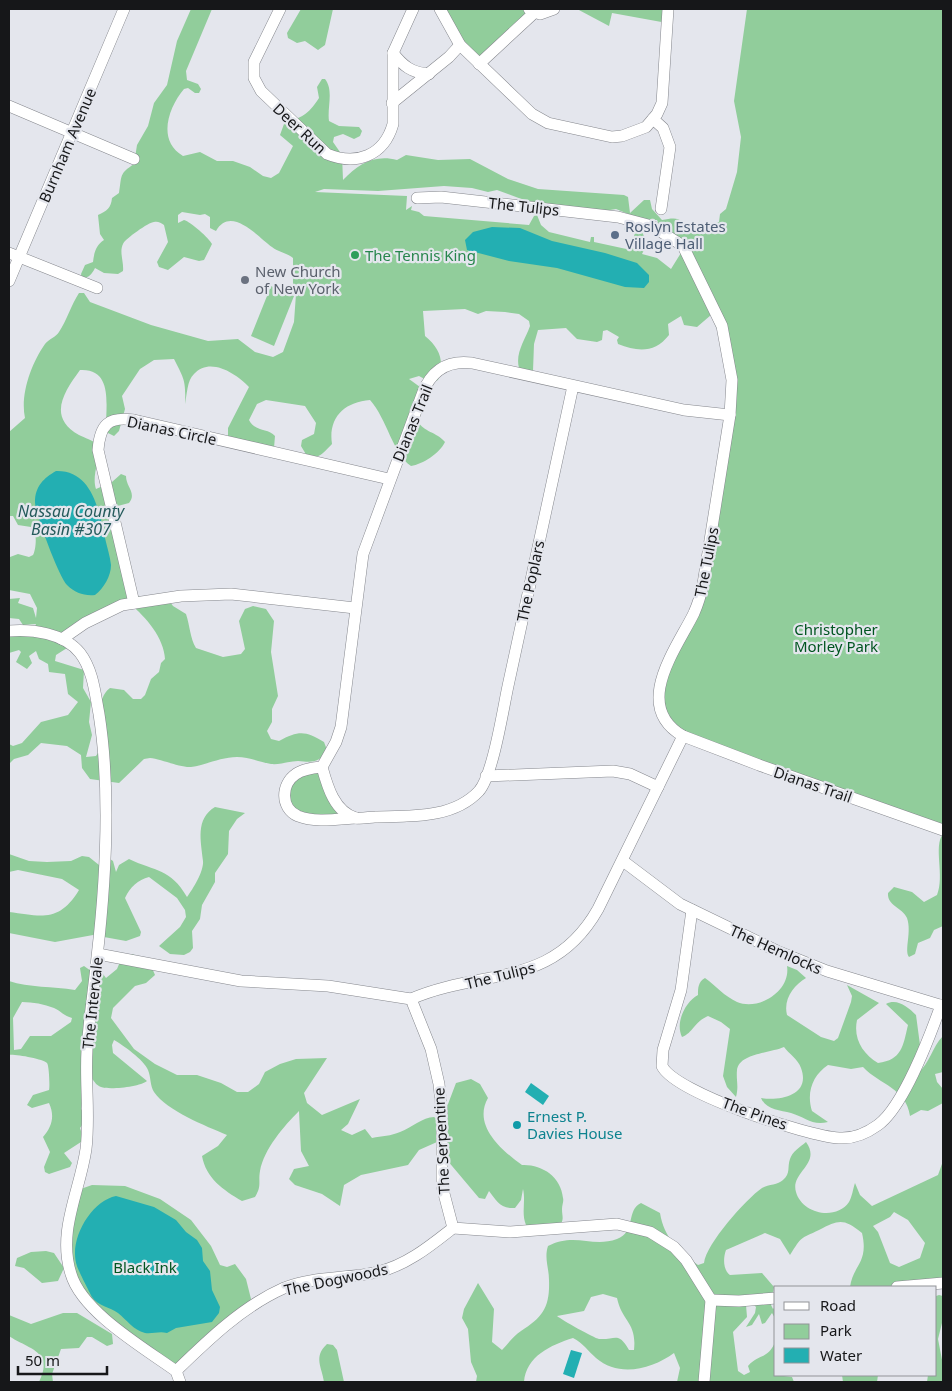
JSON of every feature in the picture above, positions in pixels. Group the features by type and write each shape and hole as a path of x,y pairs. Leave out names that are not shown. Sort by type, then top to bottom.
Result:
{"street":[{"name":"Burnham Avenue","path":"9,281 14,255 72,133 124,9"},
{"name":"Deer Run","path":"280,9 254,62 254,78 261,91 319,147 339,159 357,160 367,157 380,148 390,134 393,124 393,53 413,9"},
{"path":"440,9 460,45 532,114 548,123 612,137 629,135 640,131 657,114 664,95 668,9"},
{"path":"479,64 532,11 545,14 554,9"},
{"path":"392,102 428,74 460,45"},
{"path":"393,53 406,67 428,74"},
{"path":"9,106 134,159"},
{"path":"653,119 663,128 670,147 661,209"},
{"name":"The Tulips","path":"411,999 447,987 518,972 540,965 560,954 584,933 623,861 683,736 671,727 664,714 659,696 659,684 664,669 699,599 730,415 732,374 722,326 684,248 669,236 645,224 608,215 442,197 416,198"},
{"path":"14,255 97,288"},
{"name":"Dianas Trail","path":"322,767 336,742 341,727 355,608 366,544 424,389 440,368 455,363 472,363 684,410 730,415"},
{"name":"The Poplars","path":"486,776 573,386"},
{"name":"Dianas Circle","path":"134,603 98,450 100,434 110,422 118,419 134,420 390,479"},
{"path":"62,639 103,613 134,603 181,596 222,594 355,608"},
{"name":"The Intervale","path":"9,631 39,632 62,639 79,652 87,664 96,696 101,730 106,825 98,954 87,1052 87,1138 68,1220 68,1264 76,1288 88,1305 178,1377"},
{"name":"Dianas Trail","path":"683,736 943,830"},
{"path":"356,818 345,811 334,800 328,788 322,767 302,771 292,778 284,791 288,807 295,814 306,818 356,818 444,812 474,795 481,787 486,776 614,771 630,774 658,787"},
{"name":"The Hemlocks","path":"623,861 692,910 816,967 942,1006"},
{"name":"The Pines","path":"692,910 681,990 663,1050 662,1066 675,1080 754,1115 810,1132 840,1138 860,1135 877,1126 892,1110 920,1059 942,1006"},
{"path":"98,954 241,981 341,987 411,999"},
{"name":"The Serpentine","path":"411,999 431,1049 439,1084 442,1114 442,1186 453,1228"},
{"path":"453,1228 510,1232 609,1224 637,1227 650,1232 674,1247 686,1260 711,1300 704,1382"},
{"name":"The Dogwoods","path":"178,1377 224,1327 272,1294 299,1284 388,1269 407,1261 430,1247 453,1228"},
{"path":"908,1286 943,1283"},
{"path":"711,1300 740,1301 774,1298"}],"green space":[{"name":"Christopher Morley Park","path":"191,9 212,9 186,71 187,80 198,84 201,89 199,93 195,93 188,88 184,89 173,105 168,124 170,142 175,150 183,156 200,152 217,161 233,161 250,167 263,176 271,178 279,173 293,146 280,135 284,124 300,117 311,109 319,98 317,87 322,79 325,79 328,83 330,94 329,121 339,126 359,127 362,131 360,136 354,139 343,134 334,137 333,142 342,155 343,180 355,169 374,159 389,158 397,160 406,155 438,160 470,159 508,179 538,189 624,195 628,197 630,213 644,200 650,200 652,209 662,220 679,219 684,224 688,233 703,230 719,222 720,214 726,209 737,172 741,137 734,101 747,9 943,9 943,830 677,732 659,696 694,614 731,413 729,357 711,315 697,327 684,325 681,316 668,324 669,335 664,341 652,348 646,349 618,344 617,340 619,337 607,330 603,331 602,340 597,342 577,339 566,328 538,330 534,344 533,371 519,368 519,352 530,326 529,321 519,314 486,311 478,314 465,309 423,311 425,336 438,350 441,361 440,373 438,380 432,383 419,376 409,379 420,387 421,414 418,421 420,425 445,442 439,451 430,458 411,466 399,453 370,400 353,404 340,413 335,419 333,426 332,444 315,457 307,456 301,446 302,440 314,434 316,423 305,406 266,400 257,404 249,420 258,428 275,436 274,448 228,437 228,428 249,387 231,372 223,369 208,367 200,369 194,374 189,384 185,404 184,380 174,359 154,360 140,369 122,396 125,409 119,431 114,436 106,432 107,402 103,383 99,376 91,371 80,370 64,395 61,412 63,420 69,428 93,441 101,449 95,474 96,489 112,482 121,474 126,476 132,493 131,499 129,503 114,507 137,596 165,595 173,606 186,614 192,640 196,648 223,657 241,654 245,649 239,621 245,609 253,606 266,609 274,621 271,652 278,696 272,709 272,722 267,731 271,739 279,741 292,735 307,734 324,742 327,750 318,760 274,764 237,757 187,767 150,758 144,759 119,783 90,779 82,768 81,755 67,746 41,743 28,755 14,759 9,764 9,744 13,746 22,743 41,722 68,715 78,702 68,694 65,674 49,672 48,664 39,659 36,651 29,656 32,663 27,669 16,662 21,652 19,650 9,653 9,627 34,629 36,624 23,625 19,619 9,618 9,599 20,598 18,603 33,608 36,618 37,608 30,594 9,590 10,557 18,554 29,557 33,555 36,540 35,532 31,527 18,525 13,516 9,516 9,432 25,418 25,390 31,370 45,344 59,332 79,293 84,293 90,302 151,325 208,341 238,339 255,352 273,357 283,352 294,322 296,294 293,285 293,258 274,249 252,231 237,222 229,221 222,224 216,231 210,228 210,217 205,214 182,212 178,215 178,223 184,220 187,221 200,230 212,244 204,260 199,261 184,257 168,270 159,267 157,262 168,242 164,225 155,222 137,231 123,244 121,250 123,271 118,274 104,273 95,268 90,275 82,278 81,274 85,265 93,262 99,244 104,240 100,234 98,215 110,207 112,198 119,193 123,173 134,164 137,145 148,126 154,103 167,85 177,41","holes":["444,186 472,188 488,192 497,190 532,203 604,211 616,209 643,220 657,220 660,227 684,248 671,269 657,258 642,254 644,250 638,246 644,236 641,230 625,226 624,230 635,232 631,250 594,242 594,237 591,237 590,242 549,232 541,225 537,215 534,216 529,225 424,216 419,212 411,210 412,206 406,210 407,196 315,192 324,189 378,191","130,604 153,628 161,643 165,659 161,663 159,672 151,679 145,695 141,699 133,699 124,690 110,688 104,694 100,711 100,748 96,756 86,757 92,735 89,722 91,702 83,688 84,670 55,661 56,655 67,648 74,633"]},
{"path":"301,9 333,9 325,45 318,50 305,41 297,43 288,38 287,33"},
{"path":"440,9 554,9 540,14 479,64"},
{"path":"577,9 668,9 667,23 612,13 609,26"},
{"path":"271,286 294,296 274,346 251,336"},
{"path":"322,767 328,788 356,818 316,819 291,811 288,782"},
{"path":"215,807 245,813 237,819 229,831 228,854 215,873 215,882 202,905 200,919 192,931 193,948 190,952 184,955 170,954 159,946 180,927 186,917 185,910 177,898 149,877 135,884 125,898 141,932 140,936 126,941 93,935 55,942 9,933 9,912 31,915 56,913 72,901 79,890 62,879 18,870 9,872 9,854 29,861 47,862 71,861 82,856 89,857 99,865 107,857 113,861 116,872 119,865 129,859 162,872 175,881 187,897 202,870 202,824 204,818"},
{"path":"943,834 943,926 934,930 930,938 918,943 915,954 909,957 907,950 909,929 907,918 902,911 892,904 888,893 894,887 912,892 924,902 937,895 940,879 939,846"},
{"path":"132,954 149,961 155,975 146,983 135,986 113,1008 111,1018 134,1049 155,1064 177,1075 197,1075 221,1083 237,1092 248,1092 259,1084 265,1072 280,1064 296,1059 327,1058 304,1093 307,1103 322,1115 360,1099 348,1124 341,1130 352,1135 365,1129 372,1138 397,1133 430,1117 438,1120 445,1112 456,1083 471,1079 480,1084 488,1098 484,1108 484,1118 492,1137 506,1153 522,1165 543,1169 558,1183 563,1199 563,1218 561,1224 533,1228 526,1225 523,1189 521,1200 515,1208 502,1205 496,1201 489,1191 485,1199 479,1198 447,1160 437,1142 419,1150 408,1165 361,1175 344,1185 340,1206 322,1194 295,1185 289,1179 294,1169 309,1166 301,1151 299,1111 270,1146 262,1163 258,1190 255,1197 242,1201 216,1183 207,1171 202,1156 218,1146 227,1135 177,1112 160,1099 153,1090 146,1066 133,1053 114,1040 112,1045 113,1053 147,1081 131,1086 105,1088 99,1086 92,1079 84,1092 81,1109 85,1114 85,1121 80,1128 84,1140 64,1153 72,1163 70,1167 49,1174 45,1172 44,1167 50,1152 43,1137 52,1121 51,1108 49,1103 32,1108 27,1105 33,1095 49,1090 48,1068 47,1063 40,1060 9,1055 9,981 25,985 75,990 82,981 80,968 84,966 98,976 103,974 106,978 117,969 122,957","holes":["22,1002 42,1004 54,1008 72,1018 71,1022 51,1036 30,1036 21,1049 14,1050 13,1018"]},
{"path":"787,966 797,970 806,978 797,984 788,998 787,1015 821,1037 834,1041 838,1038 851,1002 852,996 847,985 879,1003 857,1020 856,1027 860,1045 878,1063 892,1059 897,1055 903,1045 908,1025 886,1004 890,1002 906,1006 916,1015 920,1045 913,1062 918,1073 943,1036 943,1072 935,1074 937,1082 943,1089 943,1103 928,1111 921,1110 910,1116 908,1107 898,1093 863,1067 851,1069 828,1065 818,1074 812,1085 810,1104 812,1111 828,1122 817,1123 774,1109 766,1105 761,1098 785,1097 798,1090 802,1084 803,1077 800,1065 784,1047 756,1054 739,1064 736,1097 727,1087 723,1076 730,1029 708,1016 703,1018 689,1033 682,1037 680,1026 682,1013 693,998 698,995 700,983 705,978 737,1002 755,1004 764,1001 779,991 787,975"},
{"path":"806,1142 810,1150 808,1162 795,1185 799,1200 812,1210 828,1213 836,1212 849,1202 855,1183 860,1195 872,1206 938,1175 943,1161 943,1283 922,1286 850,1286 864,1251 864,1243 862,1233 845,1223 831,1224 805,1237 799,1241 790,1255 780,1239 765,1233 726,1250 725,1253 725,1267 730,1275 762,1273 774,1287 771,1305 774,1308 774,1316 772,1313 765,1323 762,1324 759,1314 752,1325 746,1327 755,1313 756,1307 753,1304 746,1305 747,1317 733,1332 738,1371 744,1375 750,1372 748,1366 767,1354 774,1344 774,1376 792,1377 794,1382 677,1382 680,1368 674,1353 646,1367 635,1369 615,1368 596,1358 580,1342 573,1338 548,1348 535,1358 529,1365 524,1382 476,1382 477,1376 471,1362 468,1329 462,1318 464,1309 478,1283 494,1309 492,1342 502,1350 516,1335 535,1321 544,1310 549,1289 548,1246 567,1240 599,1242 617,1239 627,1231 636,1206 641,1203 660,1213 665,1230 678,1249 698,1265 704,1263 706,1255 719,1234 746,1202 762,1188 783,1180 788,1172 789,1162 794,1152","holes":["894,1212 908,1220 925,1243 920,1258 899,1267 890,1263 878,1232 873,1226 890,1217","603,1294 617,1298 619,1306 633,1333 634,1350 629,1350 619,1338 599,1339 557,1316 584,1311 591,1297"]},
{"name":"Black Ink","path":"92,1185 125,1186 160,1199 191,1220 211,1246 220,1265 227,1267 235,1264 246,1279 251,1299 248,1304 176,1371 103,1318 68,1264 75,1191"},
{"path":"46,1251 54,1253 64,1268 58,1281 42,1283 24,1268 15,1266 17,1258 31,1252"},
{"path":"937,1296 943,1296 943,1319 938,1339 943,1365 943,1382 927,1382 928,1376 937,1376"},
{"path":"63,1313 77,1313 112,1334 113,1344 107,1346 92,1337 87,1337 79,1348 61,1349 52,1374 53,1382 39,1382 44,1364 42,1357 31,1348 9,1336 9,1315 31,1324"},
{"path":"327,1344 333,1345 337,1350 344,1382 324,1382 319,1358 320,1353"},
{"path":"842,1376 878,1376 877,1382 843,1382"}],"water":[{"path":"492,227 520,228 552,241 605,253 637,263 649,275 649,282 644,288 625,287 557,268 509,261 467,250 465,240 473,232"},
{"name":"Nassau County Basin #307","path":"56,471 68,472 86,484 100,516 111,565 106,582 95,595 80,593 67,585 53,558 43,531 36,508 35,496 38,487"},
{"path":"531,1083 549,1096 543,1105 525,1092"},
{"name":"Black Ink","path":"116,1196 154,1207 176,1220 186,1232 197,1240 202,1248 203,1261 210,1271 212,1290 220,1307 219,1313 212,1322 176,1328 167,1333 145,1333 137,1330 118,1313 97,1302 92,1297 77,1266 75,1256 76,1245 79,1234 90,1213 107,1199"},
{"path":"571,1350 582,1353 574,1378 563,1374"}],"place":[{"name":"Roslyn Estates Village Hall","path":"615,235"},
{"name":"The Tennis King","path":"355,255"},
{"name":"New Church of New York","path":"245,280"},
{"name":"Ernest P. Davies House","path":"517,1125"}]}
